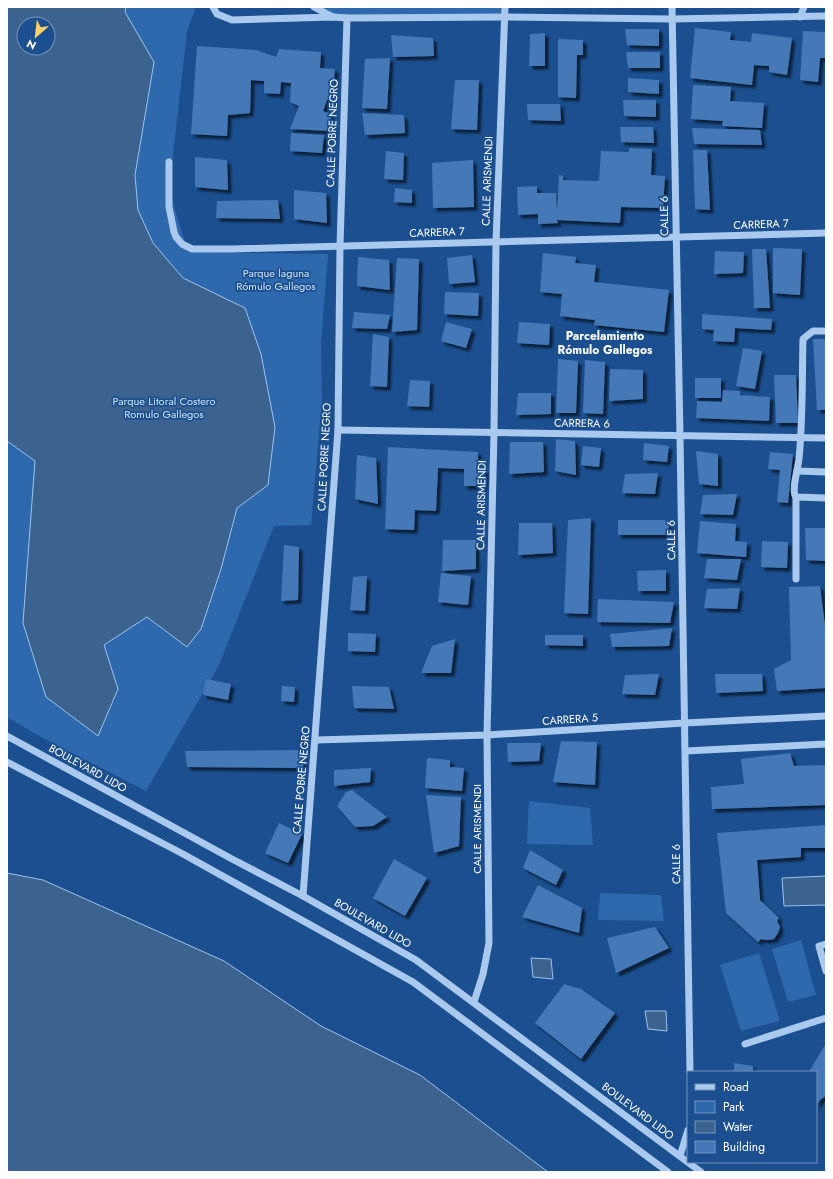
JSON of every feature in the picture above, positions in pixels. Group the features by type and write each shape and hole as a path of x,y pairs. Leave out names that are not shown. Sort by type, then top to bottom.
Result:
{"street":[{"path":"213,7 217,14 232,20 333,17 505,17 672,20 826,16"},
{"path":"314,7 333,17"},
{"name":"CALLE ARISMENDI","path":"474,1002 483,974 489,943 487,735 494,432 496,242 505,17 504,7"},
{"name":"CALLE 6","path":"672,7 686,752 690,1071"},
{"path":"800,17 804,7"},
{"name":"CALLE POBRE NEGRO","path":"303,896 316,740 338,430 340,246 347,18"},
{"name":"CARRERA 7","path":"169,162 169,207 174,232 182,244 192,249 826,233"},
{"path":"796,579 796,498 793,491 798,471 801,438 803,339 812,331 826,331"},
{"name":"CARRERA 6","path":"338,430 826,438"},
{"path":"798,471 826,472"},
{"path":"796,498 826,498"},
{"name":"CARRERA 5","path":"316,740 487,735 826,716"},
{"name":"BOULEVARD LIDO","path":"7,736 226,856 303,896 416,960 687,1161"},
{"path":"686,752 826,744"},
{"path":"7,762 183,854 413,982 668,1172"},
{"path":"826,944 818,946 826,971"},
{"path":"745,1044 826,1018"},
{"path":"680,1156 687,1133"},
{"name":"BOULEVARD LIDO","path":"689,1163 701,1172"}],"green space":[{"name":"Parque Litoral Costero Romulo Gallegos","path":"7,7 196,7 187,31 169,190 188,252 328,254 321,344 322,399 311,525 274,526 219,665 146,791 37,735 7,717"},
{"path":"314,7 505,7 505,17 333,17"},
{"path":"529,801 590,808 593,845 527,844"},
{"path":"600,893 661,895 664,921 598,920"},
{"path":"801,940 816,995 788,1002 772,949"},
{"path":"759,953 780,1021 741,1031 720,965"}],"water":[{"name":"Parque Litoral Costero Romulo Gallegos","path":"7,7 126,7 125,12 154,62 135,175 138,210 153,243 183,278 245,308 261,354 275,427 268,485 237,508 221,569 201,629 187,647 147,617 104,645 118,689 98,736 46,697 23,623 35,461 7,441"},
{"path":"7,873 43,880 224,961 321,1026 420,1075 548,1172 7,1172"},
{"path":"826,876 826,905 784,906 782,878"},
{"path":"531,958 551,959 553,979 533,977"},
{"path":"645,1011 666,1011 667,1031 648,1029"}],"building":[{"path":"695,28 731,32 730,40 751,42 752,33 792,38 787,75 769,72 769,66 754,65 752,85 690,78"},
{"path":"625,29 659,29 659,46 627,45"},
{"path":"803,31 826,32 826,58 820,58 818,82 800,80"},
{"path":"545,33 545,66 529,66 530,34"},
{"path":"391,35 433,38 434,56 393,57"},
{"path":"558,39 583,40 583,55 577,55 576,98 558,97"},
{"path":"197,46 256,50 276,57 279,49 321,52 320,68 335,69 332,100 327,100 323,111 331,114 330,131 290,129 299,106 290,102 291,83 281,82 280,94 264,93 264,81 251,80 250,113 228,115 227,136 191,134"},
{"path":"626,52 660,52 660,68 628,68"},
{"path":"390,58 387,109 362,108 365,59"},
{"path":"628,78 659,80 659,94 628,92"},
{"path":"455,80 479,80 477,130 451,129"},
{"path":"693,85 731,87 730,101 764,103 762,128 722,126 723,121 691,119"},
{"path":"623,100 656,100 656,117 624,116"},
{"path":"527,104 560,104 561,121 528,120"},
{"path":"362,113 404,115 405,133 365,135"},
{"path":"620,127 653,127 654,143 621,142"},
{"path":"692,128 760,130 762,145 694,144"},
{"path":"291,133 324,135 322,153 290,151"},
{"path":"629,148 652,149 651,175 665,176 663,208 621,207 620,223 557,220 558,223 538,224 538,214 518,215 517,187 537,186 537,193 556,193 557,212 559,175 563,176 563,180 599,181 601,151 629,152"},
{"path":"693,150 707,150 710,210 695,209"},
{"path":"386,151 404,153 403,180 384,179"},
{"path":"195,157 227,160 228,190 195,187"},
{"path":"473,160 474,207 433,208 432,163"},
{"path":"395,188 412,190 412,203 394,202"},
{"path":"294,190 326,193 327,223 294,219"},
{"path":"278,200 280,219 216,218 217,201"},
{"path":"773,248 802,249 800,295 773,293"},
{"path":"752,249 766,249 770,308 754,308"},
{"path":"715,251 744,252 743,273 714,274"},
{"path":"543,253 576,257 575,263 596,265 594,282 669,290 664,332 594,325 595,320 560,316 562,294 540,292"},
{"path":"472,255 475,282 449,284 447,258"},
{"path":"358,257 389,260 390,290 357,286"},
{"path":"397,258 419,259 417,330 392,332"},
{"path":"445,292 479,293 478,316 444,314"},
{"path":"354,312 390,315 387,329 352,328"},
{"path":"702,314 772,319 771,330 735,328 734,342 713,341 714,330 702,329"},
{"path":"446,322 472,329 466,348 441,341"},
{"path":"519,322 550,324 549,345 517,343"},
{"path":"373,334 389,337 387,387 370,386"},
{"path":"813,339 826,339 826,410 817,410"},
{"path":"743,348 762,351 755,389 736,386"},
{"path":"558,359 578,361 576,413 556,413"},
{"path":"585,360 605,362 603,414 583,413"},
{"path":"610,369 643,370 643,399 609,401"},
{"path":"774,375 796,375 798,423 776,423"},
{"path":"695,378 721,378 721,398 695,398"},
{"path":"410,380 430,381 429,407 407,406"},
{"path":"723,390 740,391 740,395 770,397 769,421 696,418 697,401 722,402"},
{"path":"518,393 551,393 551,414 516,415"},
{"path":"556,439 575,441 576,475 555,471"},
{"path":"510,442 543,442 544,472 509,474"},
{"path":"644,443 669,446 667,462 643,460"},
{"path":"583,446 601,448 599,467 581,465"},
{"path":"388,447 478,452 478,470 485,470 484,486 464,486 464,469 438,468 436,511 415,510 414,530 385,529"},
{"path":"696,451 718,454 718,486 699,484"},
{"path":"770,452 793,454 788,503 777,502 780,470 768,469"},
{"path":"357,455 376,458 378,504 355,499"},
{"path":"658,473 655,494 622,493 625,474"},
{"path":"737,494 733,515 700,514 703,495"},
{"path":"591,518 588,614 564,613 568,520"},
{"path":"618,520 669,520 669,535 618,535"},
{"path":"700,521 736,524 735,541 747,542 746,557 697,553"},
{"path":"519,523 552,523 553,553 518,555"},
{"path":"805,528 826,528 826,561 806,560"},
{"path":"443,540 476,540 476,569 442,571"},
{"path":"762,541 788,542 787,568 761,567"},
{"path":"284,545 299,547 298,600 281,601"},
{"path":"707,559 741,559 737,580 704,578"},
{"path":"666,570 666,591 638,591 637,571"},
{"path":"441,573 471,576 468,605 438,602"},
{"path":"367,576 365,611 350,610 353,577"},
{"path":"820,586 826,633 826,688 777,691 774,669 791,660 789,587"},
{"path":"740,588 737,609 704,608 707,589"},
{"path":"598,599 674,602 670,623 597,622"},
{"path":"672,628 669,646 612,647 610,634"},
{"path":"348,633 376,634 375,652 348,651"},
{"path":"545,635 583,635 583,646 545,645"},
{"path":"455,639 451,673 421,673 432,646"},
{"path":"659,674 655,695 622,694 625,675"},
{"path":"715,674 762,674 763,691 716,693"},
{"path":"206,679 231,684 228,700 203,695"},
{"path":"282,686 295,687 294,702 281,701"},
{"path":"352,686 389,687 394,709 354,708"},
{"path":"561,741 597,742 595,785 553,782"},
{"path":"507,743 541,743 539,761 508,762"},
{"path":"304,750 303,768 187,767 185,751"},
{"path":"790,753 794,766 826,765 826,805 712,809 711,787 744,784 741,759"},
{"path":"427,758 450,760 450,767 464,768 462,791 425,788"},
{"path":"371,768 370,782 334,786 334,770"},
{"path":"352,790 387,817 373,826 355,827 337,806 346,792"},
{"path":"426,795 461,797 459,846 434,853"},
{"path":"279,823 302,834 288,863 265,853"},
{"path":"826,825 826,848 801,848 801,857 757,860 760,900 779,918 777,921 780,927 774,939 761,939 758,942 726,913 717,833"},
{"path":"530,850 563,870 556,885 523,868"},
{"path":"394,859 427,878 405,916 373,898"},
{"path":"538,885 582,908 579,933 522,917"},
{"path":"655,927 669,948 616,973 607,938"},
{"path":"564,984 581,989 615,1013 581,1059 535,1023"},
{"path":"826,1043 826,1096 820,1100 817,1105 817,1071 810,1071"},
{"path":"734,1063 753,1066 753,1071 734,1071"}],"district":[{"name":"Parcelamiento Rómulo Gallegos","path":"605,343"}],"park label":[{"name":"Parque laguna Rómulo Gallegos","path":"276,279"}]}
